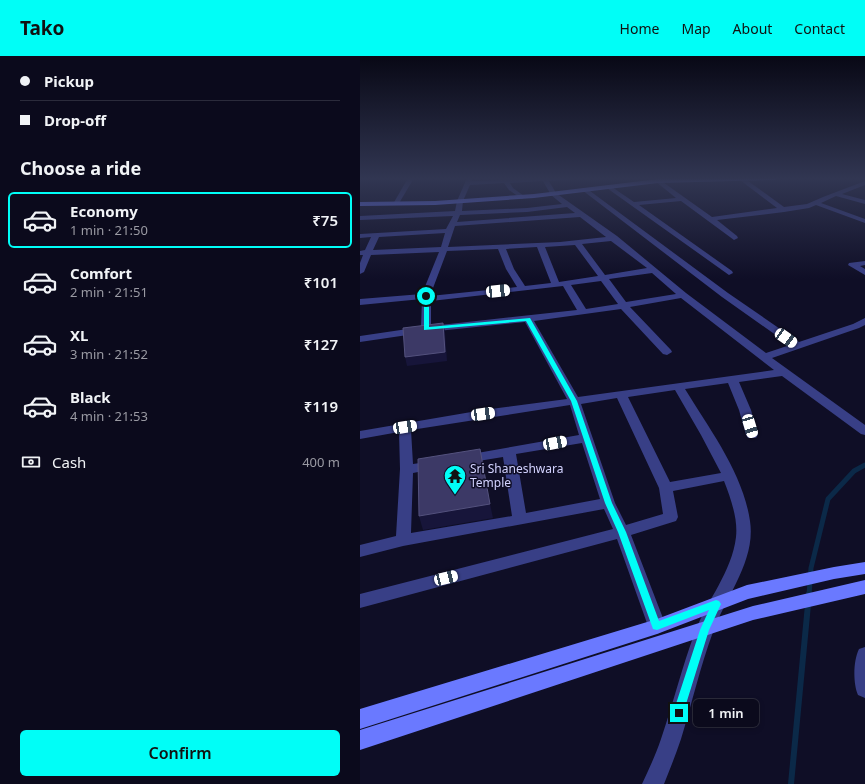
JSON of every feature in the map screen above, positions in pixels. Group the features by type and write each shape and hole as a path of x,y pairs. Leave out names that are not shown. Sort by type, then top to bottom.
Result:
{"street":[{"path":"360,218 482,212"},
{"path":"578,212 614,238 683,295 784,372 865,431"},
{"path":"615,212 725,295 798,346"},
{"path":"645,212 729,273"},
{"path":"701,212 734,238"},
{"path":"711,219 768,212"},
{"path":"841,212 865,222"},
{"path":"426,329 426,298 451,228 458,213"},
{"path":"360,236 582,215"},
{"path":"360,272 364,253 376,235"},
{"path":"364,253 540,245 614,238"},
{"path":"577,242 624,306 667,352"},
{"path":"540,245 556,285"},
{"path":"501,246 510,269 523,288"},
{"path":"865,263 852,265 865,273"},
{"path":"360,302 426,298 566,284 653,270"},
{"path":"566,284 584,312"},
{"path":"360,339 426,329 584,312 683,295"},
{"path":"528,319 574,401 608,503 622,532 657,626"},
{"path":"765,357 856,326 865,321"},
{"path":"360,435 621,394 784,372"},
{"path":"732,379 745,410 752,435"},
{"path":"653,784 670,741 704,630 740,557 744,537 740,506 728,476 714,447 678,386"},
{"path":"360,601 622,532 671,517 666,488 621,394"},
{"path":"403,540 407,469 405,427"},
{"path":"407,469 586,438"},
{"path":"509,452 520,520"},
{"path":"666,488 728,476"},
{"path":"360,551 403,540 608,503"},
{"path":"360,719 657,626 747,592 834,573 865,568"},
{"path":"360,740 753,613 865,587"},
{"path":"865,655 865,689"}],"building":[{"path":"443,323 445,352 405,357 403,328"},
{"name":"Sri Shaneshwara Temple","path":"480,449 490,504 419,516 418,459"}],"waterway":[{"path":"809,595 811,568 828,499 854,471 865,465"},
{"path":"791,784 809,594"}],"place":[{"name":"Sri Shaneshwara Temple","path":"455,496"}],"route":[{"path":"426,296 426,329 528,319 574,401 608,503 622,532 657,626 716,604 704,630 679,713"}]}
